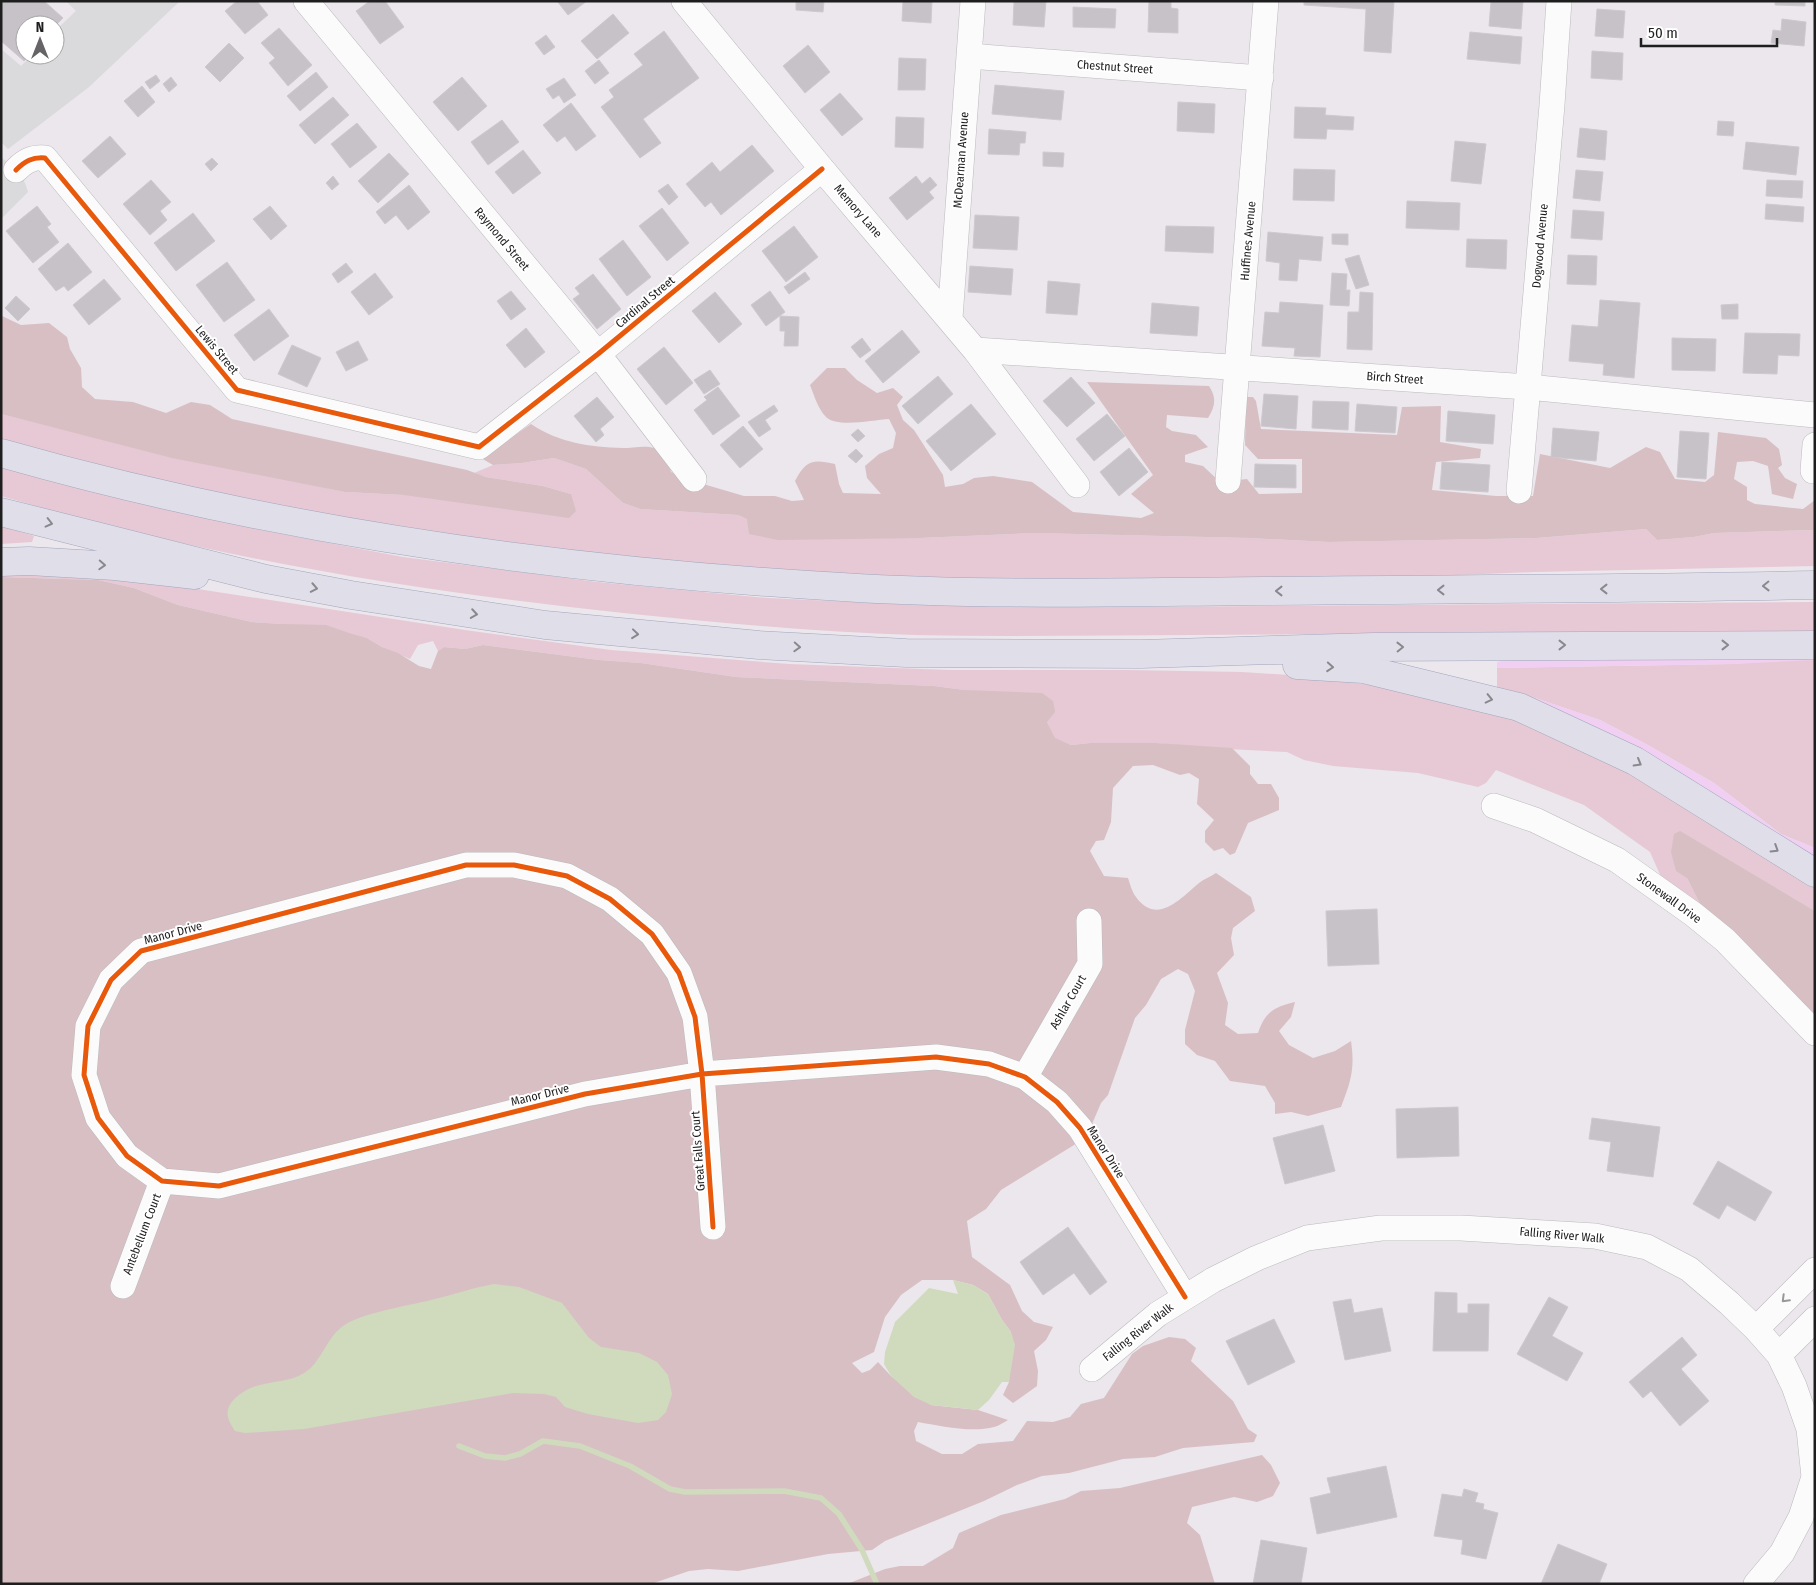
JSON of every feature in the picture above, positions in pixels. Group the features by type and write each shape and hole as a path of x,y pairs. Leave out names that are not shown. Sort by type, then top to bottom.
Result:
{"highway":[{"path":"1,453 117,484 240,512 373,537 598,568 731,580 845,588 988,592 1649,588 1815,585"},
{"path":"1,512 266,579 351,595 545,625 759,645 906,653 1141,654 1374,647 1815,645"},
{"path":"1,562 29,561 115,566 184,574 266,579"},
{"path":"1141,654 1363,669 1520,707 1636,761 1815,873"}],"street":[{"name":"Raymond Street","path":"306,1 598,354 694,479"},
{"name":"Memory Lane","path":"684,1 822,169 950,318 1077,485"},
{"name":"McDearman Avenue","path":"950,318 973,1"},
{"name":"Huffines Avenue","path":"1228,481 1266,1"},
{"name":"Dogwood Avenue","path":"1520,490 1559,1"},
{"name":"Chestnut Street","path":"969,56 1261,78"},
{"name":"Lewis Street","path":"16,170 26,161 36,157 45,158 237,390 479,447"},
{"name":"Cardinal Street","path":"479,447 598,354 822,169"},
{"name":"Birch Street","path":"975,350 1528,387 1815,415"},
{"path":"1813,471 1815,445"},
{"name":"Stonewall Drive","path":"1494,806 1535,820 1578,840 1624,865 1725,940 1815,1033"},
{"name":"Manor Drive","path":"702,1074 695,1017 679,973 652,934 610,899 567,876 514,865 466,865 141,951 111,980 88,1026 84,1075 98,1118 127,1156 162,1181 219,1186 585,1094 702,1074 936,1057 989,1064 1025,1078 1057,1102 1080,1128 1185,1297"},
{"name":"Ashlar Court","path":"1025,1078 1090,964 1089,921"},
{"name":"Great Falls Court","path":"702,1074 713,1227"},
{"name":"Antebellum Court","path":"123,1286 162,1181"},
{"name":"Falling River Walk","path":"1092,1369 1158,1314 1185,1297 1213,1280 1257,1258 1306,1238 1381,1228 1461,1228 1595,1236 1647,1247 1689,1269 1756,1329 1779,1355 1794,1386 1808,1429 1814,1477 1801,1517 1782,1553 1756,1584"},
{"path":"1756,1329 1815,1270"},
{"path":"1779,1355 1815,1318"}],"shaded area":[{"path":"66,1 180,1 89,87 8,149 1,142 1,49 15,61 15,65 65,65 65,21 76,11"},
{"path":"1,157 16,170 25,183 28,192 1,219"},
{"path":"1,304 2,316 21,325 49,323 67,337 70,349 81,368 82,387 95,399 133,402 166,413 191,402 210,405 232,419 467,470 486,477 543,486 571,494 576,511 569,518 404,495 345,492 172,458 1,414"},
{"path":"827,368 845,368 857,380 877,393 893,388 903,397 897,405 903,420 914,430 943,475 945,487 963,484 974,478 993,476 1032,482 1073,512 1141,518 1154,513 1131,494 1153,475 1087,382 1209,386 1214,402 1208,418 1167,415 1166,427 1172,431 1196,435 1208,447 1185,455 1185,462 1203,466 1220,482 1247,479 1259,494 1302,493 1302,459 1258,459 1245,445 1246,397 1253,397 1256,401 1261,429 1397,435 1402,407 1441,406 1440,442 1481,449 1480,458 1436,462 1432,490 1496,496 1533,496 1540,454 1610,468 1646,447 1660,452 1675,479 1705,482 1714,475 1718,432 1766,438 1779,449 1782,465 1778,468 1785,478 1797,484 1793,499 1772,494 1768,466 1753,461 1737,462 1734,479 1747,487 1747,500 1755,504 1803,509 1815,500 1815,530 1714,533 1694,537 1657,540 1646,529 1537,538 1329,542 1249,538 1034,533 920,538 778,540 749,534 747,519 738,515 640,509 623,503 586,469 554,458 493,465 481,458 531,424 553,436 575,443 623,448 654,448 666,457 671,472 686,479 744,496 775,496 792,501 804,500 795,481 807,465 816,462 835,464 843,493 881,494 867,478 865,466 879,454 893,448 896,433 889,419 847,423 831,420 826,417 818,406 810,385"},
{"path":"1,414 73,432 345,492 404,495 571,494 543,486 486,477 474,473 493,465 554,458 586,469 623,503 640,509 738,515 748,519 920,538 1034,533 1249,538 1329,542 1537,538 1646,529 1657,540 1694,537 1714,533 1815,530 1815,566 1534,572 1410,577 952,580 737,569 471,539 288,508 179,486 1,440"},
{"path":"1,465 261,530 403,557 597,582 768,598 920,605 1127,607 1815,602 1815,631 950,636 769,627 623,613 466,594 309,569 231,554 77,517 1,496"},
{"path":"1,526 34,536 32,542 1,544"},
{"path":"1,569 172,585 465,630 611,650 789,664 948,670 1242,672 1305,676 1378,686 1501,715 1555,735 1626,768 1796,872 1815,887 1815,911 1776,888 1687,878 1700,904 1662,879 1650,852 1584,805 1496,770 1486,783 1478,787 1418,773 1333,766 1304,760 1287,752 1156,743 1090,743 1071,745 1055,739 1047,722 965,690 934,686 736,677 641,663 599,660 483,645 465,649 444,647 438,651 433,641 418,645 410,659 382,647 367,638 283,624 252,622 178,605 134,588 98,580 1,577"},
{"path":"1,577 98,580 134,588 178,605 252,622 326,625 367,638 419,666 431,669 438,651 444,647 465,649 483,645 599,660 641,663 736,677 1042,693 1053,701 1055,712 1047,722 1055,738 1071,745 1090,743 1156,743 1232,748 1250,766 1250,774 1258,784 1271,784 1279,798 1279,810 1248,823 1235,853 1230,855 1223,848 1214,851 1205,842 1205,831 1214,820 1197,804 1199,779 1189,773 1180,775 1153,765 1133,766 1113,788 1111,822 1104,840 1096,841 1090,851 1104,876 1128,878 1136,897 1144,905 1152,909 1160,909 1177,902 1201,882 1216,873 1251,897 1255,911 1233,928 1231,938 1234,955 1217,973 1228,1003 1225,1025 1238,1034 1258,1033 1267,1015 1276,1008 1295,1002 1291,1017 1279,1031 1289,1045 1313,1058 1335,1051 1351,1041 1353,1059 1351,1075 1341,1107 1308,1116 1291,1112 1275,1114 1275,1103 1265,1086 1230,1081 1215,1061 1197,1055 1185,1044 1185,1030 1195,991 1188,974 1178,969 1161,979 1146,1005 1135,1018 1108,1095 1101,1103 1089,1131 1074,1145 1001,1190 986,1209 967,1221 972,1257 1010,1285 1022,1311 1034,1322 1053,1327 1046,1340 1034,1351 1038,1371 1037,1386 1013,1403 1003,1395 1009,1382 1011,1332 988,1294 973,1285 953,1280 922,1280 901,1295 885,1317 874,1352 852,1363 862,1373 870,1370 878,1362 891,1376 931,1405 978,1410 1008,1420 985,1429 956,1428 918,1422 914,1431 916,1441 942,1454 962,1454 978,1444 1013,1441 1027,1421 1053,1422 1070,1417 1081,1404 1104,1398 1132,1354 1143,1346 1169,1337 1185,1339 1196,1348 1191,1361 1233,1401 1248,1429 1257,1435 1254,1442 1183,1448 1155,1457 1123,1459 1069,1473 1042,1476 885,1541 872,1550 828,1554 738,1571 708,1569 689,1571 651,1584 1,1584"},
{"path":"1798,659 1815,660 1815,848 1781,834 1714,783 1600,720 1520,693 1497,692 1497,668 1733,664"},
{"path":"1680,831 1815,911 1815,1016 1700,904 1687,878 1676,871 1671,852 1674,834"},
{"path":"953,1280 973,1285 988,1294 1011,1332 1015,1345 1009,1382 1002,1382 989,1400 978,1410 931,1405 914,1397 891,1376 884,1364 885,1352 895,1322 929,1288 958,1294"},
{"path":"494,1284 519,1287 562,1303 589,1338 601,1347 639,1353 657,1362 668,1375 672,1394 666,1412 658,1420 638,1423 588,1414 565,1407 556,1397 544,1394 513,1393 304,1429 245,1433 235,1431 230,1424 229,1406 239,1395 256,1386 287,1380 304,1373 315,1363 339,1329 346,1324 376,1313"},
{"path":"1262,1455 1271,1465 1280,1483 1273,1496 1257,1502 1234,1497 1192,1507 1187,1523 1200,1535 1215,1584 847,1584 885,1569 900,1566 923,1566 953,1548 959,1533 1001,1515 1065,1499 1081,1491 1120,1488"}],"sand":[{"path":"1505,660 1815,660 1733,664 1497,668 1497,662"},
{"path":"1515,691 1600,720 1648,745 1714,783 1781,834 1815,848 1815,863 1581,725"}],"building":[{"path":"1,1 44,1 60,15 15,15 15,53 1,41"},
{"path":"237,1 257,1 268,15 245,34 225,11"},
{"path":"370,1 385,1 404,27 380,44 356,11"},
{"path":"557,1 587,1 568,15"},
{"path":"796,1 824,1 823,12 796,10"},
{"path":"903,1 932,1 931,23 902,21"},
{"path":"1009,1 1046,1 1044,27 1013,25 1014,2"},
{"path":"1149,1 1171,1 1171,8 1178,9 1178,33 1148,32"},
{"path":"1304,1 1394,1 1391,53 1364,51 1366,9 1304,5"},
{"path":"1491,1 1523,1 1521,29 1489,26"},
{"path":"1775,1 1805,1 1805,6 1775,5"},
{"path":"1073,7 1116,9 1115,28 1073,27"},
{"path":"1597,9 1625,11 1623,38 1595,36"},
{"path":"613,14 629,33 597,59 581,41"},
{"path":"1782,19 1806,22 1804,46 1771,43 1773,30 1781,31"},
{"path":"279,28 312,65 288,86 269,63 275,58 261,43"},
{"path":"664,31 699,78 643,119 661,143 640,158 601,107 614,97 609,90 643,65 634,54"},
{"path":"1470,32 1522,37 1520,64 1467,59"},
{"path":"546,35 555,47 544,55 535,43"},
{"path":"229,43 244,58 220,82 205,67"},
{"path":"808,45 830,72 805,93 783,66"},
{"path":"1592,51 1623,53 1622,80 1591,78"},
{"path":"899,58 926,59 925,90 898,90"},
{"path":"599,60 609,73 595,84 585,71"},
{"path":"316,72 328,87 300,111 287,96"},
{"path":"156,75 160,81 150,89 145,82"},
{"path":"171,77 177,85 169,92 163,84"},
{"path":"462,77 487,106 458,131 433,102"},
{"path":"564,78 576,95 564,103 559,95 553,99 546,89"},
{"path":"995,85 1064,91 1061,120 992,114"},
{"path":"142,86 155,102 138,117 124,101"},
{"path":"840,93 863,119 842,136 820,110"},
{"path":"333,97 349,115 315,144 299,125"},
{"path":"1178,102 1215,104 1214,133 1177,131"},
{"path":"571,103 596,136 576,151 565,136 557,142 543,125"},
{"path":"1295,107 1326,108 1325,115 1354,117 1353,130 1327,129 1326,139 1294,138"},
{"path":"896,117 924,118 923,148 895,147"},
{"path":"502,120 519,142 488,165 471,142"},
{"path":"1718,121 1734,122 1733,136 1717,135"},
{"path":"357,123 377,147 350,168 331,144"},
{"path":"1580,128 1607,131 1605,160 1577,157"},
{"path":"989,129 1026,132 1025,143 1020,143 1019,155 988,154"},
{"path":"110,136 126,154 98,178 82,161"},
{"path":"1455,141 1486,144 1481,184 1451,181"},
{"path":"1746,142 1799,147 1796,175 1743,169"},
{"path":"752,145 774,171 721,215 711,202 705,207 686,184 712,162 720,172"},
{"path":"523,150 541,173 513,194 495,172"},
{"path":"1043,152 1064,153 1063,167 1043,166"},
{"path":"389,153 409,174 378,203 358,181"},
{"path":"212,158 218,164 211,171 205,164"},
{"path":"1294,169 1335,170 1334,201 1293,200"},
{"path":"1576,170 1603,172 1600,201 1573,198"},
{"path":"333,176 339,184 332,190 326,183"},
{"path":"916,176 922,184 930,177 937,185 929,192 934,198 907,220 889,198"},
{"path":"151,180 171,202 160,211 167,220 150,235 123,204"},
{"path":"1767,180 1803,181 1802,198 1766,196"},
{"path":"668,184 678,197 669,205 658,191"},
{"path":"409,185 430,212 408,230 396,215 385,224 376,212"},
{"path":"1407,201 1460,203 1459,230 1406,228"},
{"path":"1766,204 1804,207 1803,222 1765,219"},
{"path":"37,206 51,224 47,227 59,242 33,263 6,231"},
{"path":"270,206 287,226 271,240 253,219"},
{"path":"662,208 689,243 667,261 639,226"},
{"path":"1573,210 1604,212 1602,240 1571,238"},
{"path":"193,213 215,241 176,271 154,243"},
{"path":"975,215 1019,217 1017,250 973,248"},
{"path":"794,226 818,257 786,282 762,251"},
{"path":"1166,226 1214,227 1213,253 1165,251"},
{"path":"1268,232 1323,237 1321,261 1299,259 1297,281 1279,280 1280,263 1266,261"},
{"path":"1332,234 1348,234 1348,245 1332,244"},
{"path":"1467,239 1507,240 1506,269 1466,267"},
{"path":"623,240 651,277 627,296 599,259"},
{"path":"68,243 92,272 68,291 64,286 56,291 38,269"},
{"path":"1359,255 1369,285 1356,289 1345,259"},
{"path":"1568,255 1597,256 1596,285 1567,284"},
{"path":"227,262 255,300 224,322 196,285"},
{"path":"346,263 353,272 338,283 332,274"},
{"path":"970,266 1013,269 1011,295 968,292"},
{"path":"805,272 810,279 789,294 784,287"},
{"path":"375,273 393,297 369,315 351,292"},
{"path":"1332,273 1347,274 1346,290 1350,290 1349,306 1330,305"},
{"path":"593,274 621,309 597,329 573,299 580,294 575,288"},
{"path":"104,279 121,299 89,325 73,305"},
{"path":"1048,281 1080,284 1077,315 1046,313"},
{"path":"511,291 526,309 511,320 497,301"},
{"path":"770,291 785,312 766,326 751,305"},
{"path":"715,292 742,324 719,343 692,311"},
{"path":"1360,292 1373,293 1372,350 1347,349 1348,312 1359,312"},
{"path":"16,296 30,309 18,321 5,308"},
{"path":"1600,300 1640,303 1634,378 1603,375 1604,364 1569,361 1572,325 1598,327"},
{"path":"1280,302 1323,305 1320,357 1294,356 1295,348 1262,346 1265,312 1279,313"},
{"path":"1152,303 1199,307 1197,336 1150,333"},
{"path":"1738,304 1738,319 1722,319 1721,305"},
{"path":"269,309 289,336 254,361 234,335"},
{"path":"780,316 799,317 798,346 784,346 785,331 780,331"},
{"path":"526,328 545,352 525,368 506,345"},
{"path":"902,330 920,352 883,383 865,361"},
{"path":"1745,333 1800,334 1799,356 1778,355 1777,374 1743,373"},
{"path":"862,338 871,350 860,358 851,347"},
{"path":"1672,338 1716,339 1715,371 1672,370"},
{"path":"358,341 368,360 346,371 336,352"},
{"path":"292,345 321,358 307,387 278,374"},
{"path":"664,347 693,383 666,405 637,369"},
{"path":"710,370 720,384 704,394 694,380"},
{"path":"938,376 953,394 918,424 902,406"},
{"path":"1071,377 1095,403 1067,427 1043,401"},
{"path":"718,387 740,416 713,435 694,410 707,400 704,397"},
{"path":"1264,394 1298,396 1296,429 1261,426"},
{"path":"597,397 614,417 600,429 604,435 596,442 574,416"},
{"path":"1313,401 1349,402 1348,430 1312,428"},
{"path":"971,404 996,434 951,471 926,441"},
{"path":"1357,404 1397,407 1395,433 1355,431"},
{"path":"774,405 778,411 765,420 771,429 759,437 748,422"},
{"path":"1448,411 1495,415 1493,444 1446,441"},
{"path":"1107,414 1125,436 1094,461 1076,439"},
{"path":"743,426 763,449 740,468 720,445"},
{"path":"1553,428 1599,432 1596,461 1551,457"},
{"path":"858,429 865,436 858,442 851,435"},
{"path":"1680,431 1709,433 1706,479 1677,477"},
{"path":"1129,448 1148,472 1119,496 1100,472"},
{"path":"856,449 863,456 856,463 848,456"},
{"path":"1442,462 1490,465 1488,492 1440,489"},
{"path":"1255,464 1296,465 1296,488 1254,487"},
{"path":"1377,909 1379,964 1328,966 1326,911"},
{"path":"1458,1107 1459,1156 1397,1158 1396,1109"},
{"path":"1592,1118 1660,1127 1653,1177 1607,1171 1611,1142 1589,1139"},
{"path":"1323,1125 1335,1171 1285,1184 1273,1138"},
{"path":"1718,1161 1772,1192 1755,1221 1727,1205 1719,1219 1693,1204"},
{"path":"1068,1227 1107,1282 1090,1295 1074,1273 1043,1295 1020,1262"},
{"path":"1435,1292 1457,1293 1457,1313 1468,1313 1468,1304 1489,1304 1488,1351 1433,1351"},
{"path":"1549,1297 1568,1307 1552,1336 1583,1353 1567,1381 1517,1354"},
{"path":"1351,1299 1354,1313 1382,1308 1391,1351 1345,1360 1333,1302"},
{"path":"1274,1319 1295,1362 1248,1385 1226,1341"},
{"path":"1682,1337 1697,1355 1681,1369 1709,1401 1680,1426 1651,1391 1643,1398 1629,1382"},
{"path":"1386,1466 1397,1517 1317,1534 1310,1498 1331,1493 1327,1478"},
{"path":"1464,1489 1478,1493 1475,1502 1484,1504 1483,1509 1498,1513 1486,1559 1461,1554 1463,1540 1434,1536 1442,1494 1462,1497"},
{"path":"1261,1540 1307,1548 1301,1584 1253,1584"},
{"path":"1558,1544 1607,1564 1599,1584 1541,1584"}],"waterway":[{"path":"459,1446 485,1456 505,1458 520,1454 543,1441 580,1446 630,1466 670,1489 685,1492 784,1491 821,1498 839,1514 862,1550 877,1584"}],"cycle path":[{"path":"16,170 29,160 45,158 237,390 479,447 598,354 822,169"},
{"path":"713,1227 702,1074 695,1017 679,973 652,934 610,899 567,876 514,865 466,865 141,951 111,980 88,1026 84,1075 98,1118 127,1156 162,1181 219,1186 585,1094 702,1074 936,1057 989,1064 1025,1077 1057,1102 1080,1128 1185,1297"}]}
